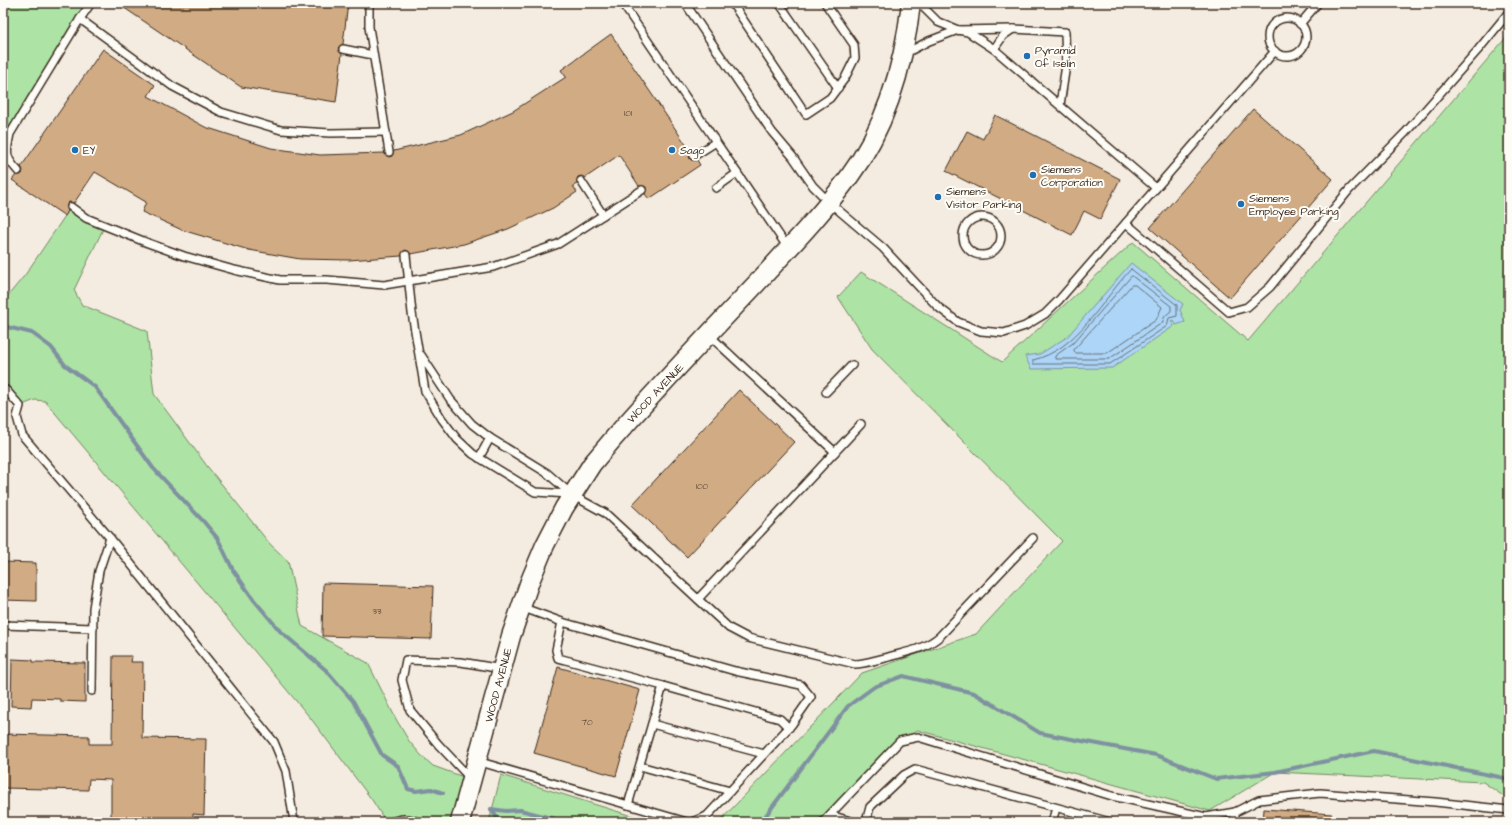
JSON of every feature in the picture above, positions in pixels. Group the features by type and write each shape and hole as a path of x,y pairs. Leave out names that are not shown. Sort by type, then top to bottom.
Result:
{"street":[{"name":"WOOD AVENUE","path":"460,822 502,669 521,607 544,545 555,522 592,464 613,439 830,203 854,169 878,128 893,91 904,54 911,3"}],"lane":[{"path":"18,172 9,161 8,146 10,134 91,3"},
{"path":"369,3 368,15 373,55 389,152"},
{"path":"622,3 788,248"},
{"path":"685,3 772,132 793,157 813,186 830,203 883,248 938,307 958,322 981,331 1004,333 1025,326 1044,314 1059,300 1275,52"},
{"path":"732,3 806,114 830,98 845,78 855,58 854,45 825,3"},
{"path":"780,3 838,88"},
{"path":"919,3 938,22 958,30 968,32 994,49 1156,188"},
{"path":"1300,24 1318,3"},
{"path":"1126,223 1229,312 1247,307 1270,288 1349,190 1406,132 1478,50 1509,12"},
{"path":"1290,18 1300,24 1305,35 1305,42 1298,52 1287,56 1275,52 1271,47 1268,35 1273,24 1278,20 1290,18"},
{"path":"80,20 172,86 221,112 281,130 330,133 386,132"},
{"path":"904,54 929,41 958,30 1014,29 1065,32 1066,65 1060,105"},
{"path":"994,49 1003,36 1014,29"},
{"path":"343,49 373,55"},
{"path":"694,156 716,142"},
{"path":"716,188 737,173"},
{"path":"581,181 602,215"},
{"path":"71,207 86,218 148,243 184,256 234,270 280,280 327,280 384,285 493,267 558,244 642,190"},
{"path":"981,217 989,218 996,223 1002,236 998,248 990,254 983,256 970,251 964,239 964,231 968,224 974,219 981,217"},
{"path":"406,255 415,335 421,355 425,391 433,406 457,439 478,458 535,492 572,495"},
{"path":"709,335 835,452"},
{"path":"421,355 456,408 472,424 490,438 547,473 572,495 605,513 729,628 741,635 848,664 861,664 918,649 935,640 1033,538"},
{"path":"826,392 852,365"},
{"path":"3,389 6,390 20,406 17,417 22,435 110,538 274,742 286,771 294,822"},
{"path":"698,599 861,424"},
{"path":"478,458 490,438"},
{"path":"92,691 93,608 99,571 110,538"},
{"path":"521,607 562,622 735,671 801,685 811,697 789,728 708,816 692,822"},
{"path":"562,622 556,650 558,658 780,719 789,728"},
{"path":"3,625 93,628"},
{"path":"472,780 438,744 410,710 402,680 406,660 461,662 502,669"},
{"path":"628,805 663,686"},
{"path":"652,724 764,754"},
{"path":"823,822 900,741 918,737 1112,796 1206,820 1235,812 1259,800 1320,793 1435,802 1509,810"},
{"path":"477,761 687,822"},
{"path":"640,766 730,791"},
{"path":"866,822 870,807 904,774 915,769 1110,822"},
{"path":"1052,822 1056,808"},
{"path":"1235,812 1235,822"},
{"path":"830,815 854,822"},
{"path":"392,822 402,819 417,822"}],"green space":[{"path":"3,3 91,3 10,134 8,146 3,154"},
{"path":"1509,34 1509,800 1483,782 1275,772 1210,811 917,730 818,822 719,822 862,673 976,634 1062,541 872,349 838,297 861,272 1002,362 1133,242 1248,341"},
{"path":"71,207 105,225 74,290 82,305 147,331 154,394 207,466 270,544 288,561 302,626 368,663 396,719 409,741 421,755 433,766 472,780 460,822 386,822 372,800 312,720 45,401 35,400 20,406 3,389 3,296 6,298 25,275"},
{"path":"501,775 651,822 489,822"}],"water":[{"path":"1131,263 1183,304 1180,310 1185,322 1176,325 1174,320 1171,321 1174,326 1112,368 1031,369 1025,356 1040,354 1067,337"}],"building":[{"path":"117,3 348,3 343,44 338,48 342,54 336,102 241,87"},
{"path":"611,34 691,152 689,156 690,159 697,160 700,165 649,199 645,194 646,187 639,186 619,155 585,178 581,176 578,177 577,184 573,186 577,192 553,208 508,229 464,244 411,254 405,250 401,256 349,260 300,259 249,250 182,230 142,212 146,202 95,172 74,203 69,202 67,204 68,211 65,216 12,180 16,175 22,174 23,170 21,167 103,49 155,85 148,96 205,127 271,148 320,155 384,153 389,157 392,156 394,151 461,135 513,111 566,77 561,70"},
{"name":"Siemens Employee Parking","path":"1253,109 1333,179 1230,298 1150,228"},
{"name":"Siemens Corporation","path":"995,115 1120,179 1100,219 1084,211 1072,235 946,171 967,131 983,139"},
{"path":"739,390 794,442 687,557 632,505"},
{"path":"3,562 36,563 36,601 3,600"},
{"path":"323,583 433,586 431,639 322,636"},
{"path":"113,656 132,656 131,662 143,662 142,738 206,739 204,815 193,814 193,822 111,822 111,780 89,779 88,790 3,788 3,734 89,736 89,744 112,744"},
{"path":"12,659 33,660 33,662 85,663 85,702 32,698 31,707 11,706"},
{"path":"558,667 640,690 616,776 534,753"},
{"path":"1264,809 1332,814 1332,822 1263,822"}],"waterway":[{"path":"3,326 32,333 51,347 65,365 95,387 153,468 218,539 233,570 254,600 280,631 327,671 353,701 382,755 398,766 408,789 416,791 431,789 443,793"},
{"path":"761,822 848,706 874,687 903,676 974,693 1040,733 1156,755 1216,779 1275,772 1374,751 1509,779"},
{"path":"491,809 506,811 520,810 567,822"},
{"path":"491,809 500,822"}],"place":[{"name":"Pyramid Of Iselin","path":"1027,56"},
{"name":"EY","path":"75,150"},
{"name":"Sago","path":"672,150"},
{"name":"Siemens Corporation","path":"1033,175"},
{"name":"Siemens Visitor Parking","path":"938,197"},
{"name":"Siemens Employee Parking","path":"1241,204"}]}
